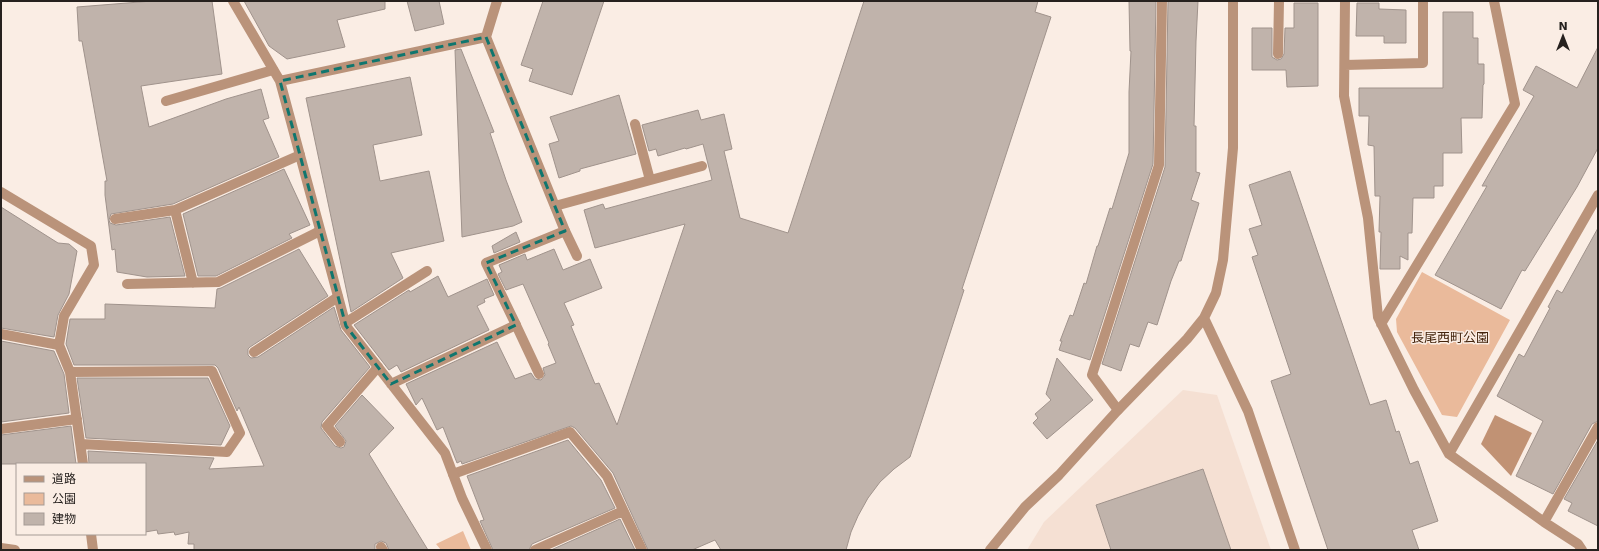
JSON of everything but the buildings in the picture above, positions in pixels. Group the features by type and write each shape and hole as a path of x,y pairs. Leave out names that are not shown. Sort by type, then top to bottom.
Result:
{"street":[{"path":"233,1 280,81 345,323 445,453 462,498 487,550"},
{"path":"496,1 486,38 565,231 577,256"},
{"path":"1118,410 1092,375 1159,165 1162,1"},
{"path":"990,550 1025,507 1059,475 1118,410 1186,339 1204,318 1216,293 1223,260 1233,148 1233,1"},
{"path":"1278,54 1279,1"},
{"path":"1345,1 1344,96 1368,218 1378,317 1381,324 1414,390 1449,454 1544,522 1578,544 1582,550"},
{"path":"1345,65 1423,63 1423,1"},
{"path":"1381,324 1515,104 1494,1"},
{"path":"280,81 486,38"},
{"path":"166,101 273,70"},
{"path":"635,124 650,180"},
{"path":"115,219 175,210 300,155"},
{"path":"555,206 702,166"},
{"path":"1,192 91,246 94,265 64,316 59,345 70,372 83,463"},
{"path":"1449,454 1598,195"},
{"path":"175,210 193,283"},
{"path":"540,374 486,263 565,231"},
{"path":"127,284 218,282 320,232"},
{"path":"345,323 427,271"},
{"path":"254,352 338,297"},
{"path":"1204,318 1248,411 1295,550"},
{"path":"391,384 516,325"},
{"path":"1,334 59,345"},
{"path":"340,442 327,426 378,367"},
{"path":"70,372 212,371 240,433 227,452 80,444"},
{"path":"1,429 77,419"},
{"path":"1544,522 1598,427"},
{"path":"453,474 570,432 607,476 642,550"},
{"path":"535,550 624,511"},
{"path":"91,535 93,550"},
{"path":"1,548 15,550"}],"highlighted area":[{"path":"486,37 565,231 486,263 516,325 391,384 346,326 280,81"}],"shaded area":[{"path":"1183,390 1217,395 1271,550 1027,550 1044,522"},
{"path":"1495,415 1532,433 1511,476 1481,444"}],"green space":[{"name":"長尾西町公園","path":"1422,272 1510,320 1457,417 1442,415 1397,332 1396,319"},
{"path":"463,531 471,550 441,550 436,544"}]}
